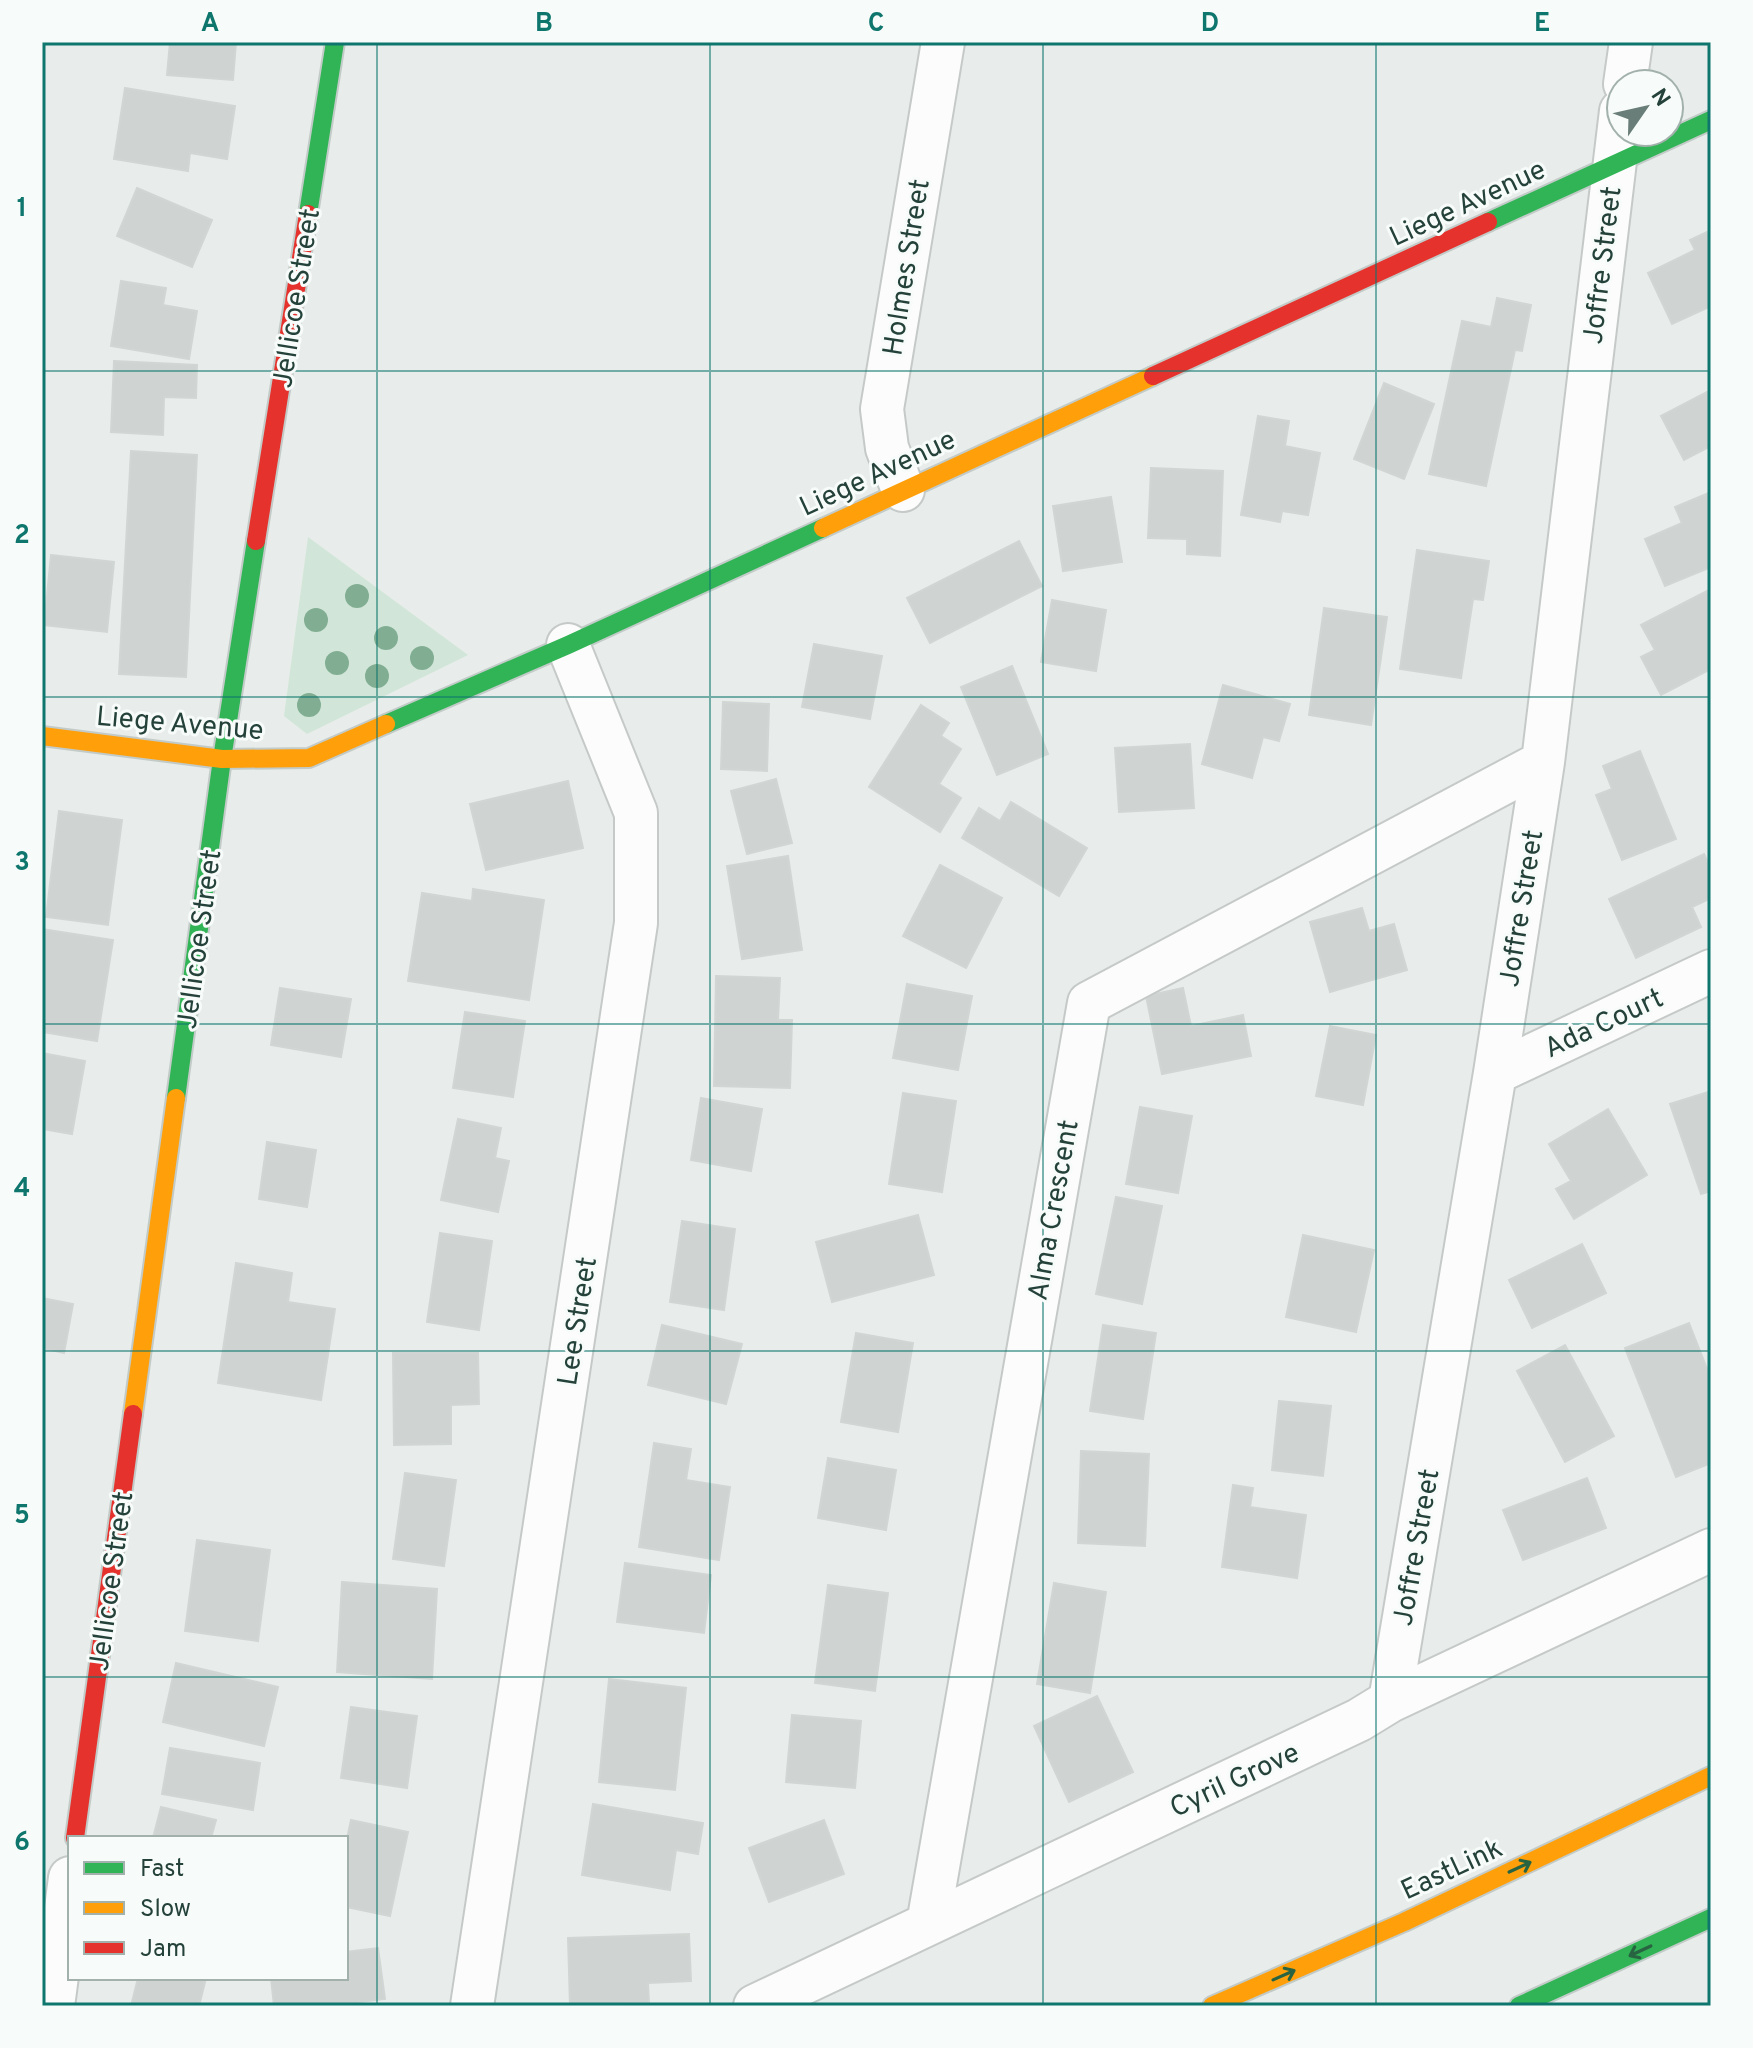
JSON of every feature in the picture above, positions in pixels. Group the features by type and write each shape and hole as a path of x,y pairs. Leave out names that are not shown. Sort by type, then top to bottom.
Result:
{"main road":[{"name":"Jellicoe Street","path":"75,1836 222,759 335,42"},
{"name":"Liege Avenue","path":"42,736 222,759 309,758 568,645 1711,120"},
{"name":"EastLink","path":"1212,2006 1404,1922 1711,1776"},
{"path":"1519,2006 1711,1918"}],"street":[{"name":"Holmes Street","path":"903,490 887,448 882,409 943,42"},
{"path":"1627,68 1631,42"},
{"name":"Joffre Street","path":"1390,1701 1495,1073 1543,762 1616,148"},
{"name":"Lee Street","path":"472,2006 636,923 636,813 568,645"},
{"name":"Alma Crescent","path":"928,1924 1089,1003 1543,762"},
{"name":"Ada Court","path":"1495,1073 1711,971"},
{"name":"Cyril Grove","path":"755,2006 1711,1550"},
{"path":"53,2006 68,1893"}],"green space":[{"path":"308,537 468,655 307,734 284,716"}],"building":[{"path":"170,42 236,42 233,80 167,75"},
{"path":"125,88 235,106 227,159 190,153 188,171 114,159"},
{"path":"137,188 212,220 192,267 117,236"},
{"path":"1711,230 1711,306 1672,324 1648,273 1695,250 1690,240"},
{"path":"121,281 166,288 163,305 197,311 189,359 111,346"},
{"path":"1497,298 1531,305 1522,351 1515,350 1486,486 1429,474 1462,321 1491,327"},
{"path":"114,361 197,365 196,398 164,397 163,435 111,432"},
{"path":"1384,383 1434,404 1404,479 1354,459"},
{"path":"1711,390 1711,446 1684,460 1661,416"},
{"path":"1258,416 1289,421 1285,446 1320,453 1308,515 1282,511 1280,522 1241,515"},
{"path":"131,451 197,455 186,677 119,674"},
{"path":"1151,468 1223,471 1220,556 1187,554 1187,539 1148,538"},
{"path":"1711,492 1711,567 1665,586 1645,539 1682,523 1675,507"},
{"path":"1111,497 1122,562 1063,571 1053,506"},
{"path":"1019,541 1042,586 930,643 907,598"},
{"path":"1417,550 1489,561 1483,600 1473,599 1461,678 1400,669"},
{"path":"51,555 114,562 107,632 44,625"},
{"path":"1711,589 1711,669 1661,695 1641,657 1655,650 1641,625"},
{"path":"1052,600 1106,610 1096,671 1041,662"},
{"path":"1324,608 1387,617 1371,725 1309,715"},
{"path":"814,644 882,656 870,719 802,707"},
{"path":"1012,666 1048,754 997,775 961,687"},
{"path":"1223,685 1290,704 1279,741 1263,737 1252,778 1202,764"},
{"path":"723,702 769,704 767,771 721,769"},
{"path":"921,705 949,723 941,736 961,749 939,784 961,798 940,832 869,787"},
{"path":"1190,744 1194,808 1119,812 1115,748"},
{"path":"1640,751 1676,839 1622,860 1596,795 1612,789 1603,766"},
{"path":"776,779 792,843 747,854 731,791"},
{"path":"568,781 583,848 486,870 470,804"},
{"path":"1011,802 1087,848 1059,896 962,838 979,808 1000,821"},
{"path":"59,811 122,820 108,925 46,917"},
{"path":"1704,854 1711,869 1711,898 1692,907 1701,927 1636,958 1609,899"},
{"path":"788,856 802,950 742,959 727,866"},
{"path":"940,865 1002,898 966,968 903,936"},
{"path":"473,889 544,900 529,1000 408,981 422,893 472,901"},
{"path":"1362,908 1369,931 1394,924 1407,970 1330,992 1310,922"},
{"path":"42,929 113,940 97,1041 42,1032"},
{"path":"716,976 780,978 778,1020 792,1020 790,1088 714,1086"},
{"path":"907,984 972,996 958,1070 893,1058"},
{"path":"280,988 351,999 341,1057 271,1045"},
{"path":"1183,988 1191,1026 1243,1015 1251,1056 1162,1074 1146,996"},
{"path":"465,1012 525,1021 513,1097 453,1088"},
{"path":"1330,1026 1376,1035 1363,1105 1316,1096"},
{"path":"42,1053 85,1061 72,1134 42,1129"},
{"path":"1711,1091 1711,1191 1701,1194 1670,1104"},
{"path":"903,1093 956,1101 942,1192 889,1184"},
{"path":"701,1098 762,1109 751,1171 691,1160"},
{"path":"1140,1107 1192,1116 1178,1193 1126,1184"},
{"path":"1608,1109 1647,1175 1574,1219 1556,1189 1571,1181 1549,1144"},
{"path":"458,1119 501,1128 495,1158 509,1161 498,1212 441,1200"},
{"path":"267,1142 316,1150 307,1207 259,1199"},
{"path":"1116,1197 1162,1206 1142,1304 1096,1294"},
{"path":"918,1215 934,1275 832,1302 816,1242"},
{"path":"682,1221 735,1229 724,1310 670,1302"},
{"path":"440,1233 492,1241 479,1330 427,1322"},
{"path":"1303,1235 1374,1250 1356,1332 1286,1317"},
{"path":"1582,1244 1606,1293 1532,1328 1509,1280"},
{"path":"236,1263 292,1273 288,1302 335,1309 321,1400 218,1383"},
{"path":"42,1298 73,1304 64,1353 42,1348"},
{"path":"1689,1323 1711,1379 1711,1463 1676,1477 1625,1348"},
{"path":"662,1325 742,1344 726,1404 648,1385"},
{"path":"1103,1325 1156,1333 1143,1419 1090,1411"},
{"path":"856,1333 913,1343 898,1432 841,1422"},
{"path":"1565,1345 1614,1436 1565,1462 1517,1371"},
{"path":"393,1353 478,1353 479,1404 451,1405 451,1444 394,1445"},
{"path":"1279,1401 1331,1406 1323,1476 1272,1470"},
{"path":"654,1443 691,1449 686,1480 730,1487 719,1560 639,1547"},
{"path":"1081,1451 1149,1454 1145,1546 1078,1543"},
{"path":"828,1458 896,1470 886,1530 818,1518"},
{"path":"405,1473 456,1480 444,1566 393,1559"},
{"path":"1587,1478 1606,1528 1523,1560 1503,1510"},
{"path":"1233,1485 1253,1488 1250,1507 1306,1515 1297,1578 1222,1567"},
{"path":"197,1540 270,1550 258,1641 185,1631"},
{"path":"625,1563 711,1575 704,1633 617,1622"},
{"path":"342,1582 437,1589 432,1679 337,1672"},
{"path":"1054,1583 1106,1592 1090,1693 1037,1684"},
{"path":"828,1585 888,1593 875,1691 815,1683"},
{"path":"176,1663 278,1687 264,1746 163,1722"},
{"path":"609,1679 686,1688 675,1790 599,1782"},
{"path":"1097,1696 1133,1772 1069,1802 1034,1726"},
{"path":"351,1707 417,1716 407,1788 341,1778"},
{"path":"792,1715 861,1721 855,1788 786,1782"},
{"path":"170,1748 260,1763 253,1810 162,1794"},
{"path":"593,1804 703,1823 698,1854 676,1850 670,1890 582,1875"},
{"path":"161,1807 216,1820 212,1836 154,1836"},
{"path":"351,1820 408,1832 390,1916 348,1907 348,1836"},
{"path":"824,1820 844,1874 769,1902 749,1848"},
{"path":"689,1934 691,1981 648,1983 649,2003 570,2006 568,1938"},
{"path":"378,1948 385,1999 360,2002 361,2006 274,2006 271,1980 348,1980 348,1952"},
{"path":"138,1980 206,1980 199,2006 131,2006"}],"traffic: fast":[{"path":"308,214 335,42"},
{"path":"1488,222 1711,120"},
{"path":"386,724 823,528"},
{"path":"176,1098 222,759 256,541"},
{"path":"1519,2006 1711,1918"}],"traffic: slow":[{"path":"823,528 1153,376"},
{"path":"42,736 222,759 309,758 386,724"},
{"path":"133,1414 176,1098"},
{"path":"1212,2006 1404,1922 1711,1776"}],"traffic: jam":[{"path":"256,541 308,214"},
{"path":"1153,376 1488,222"},
{"path":"75,1836 133,1414"}]}
